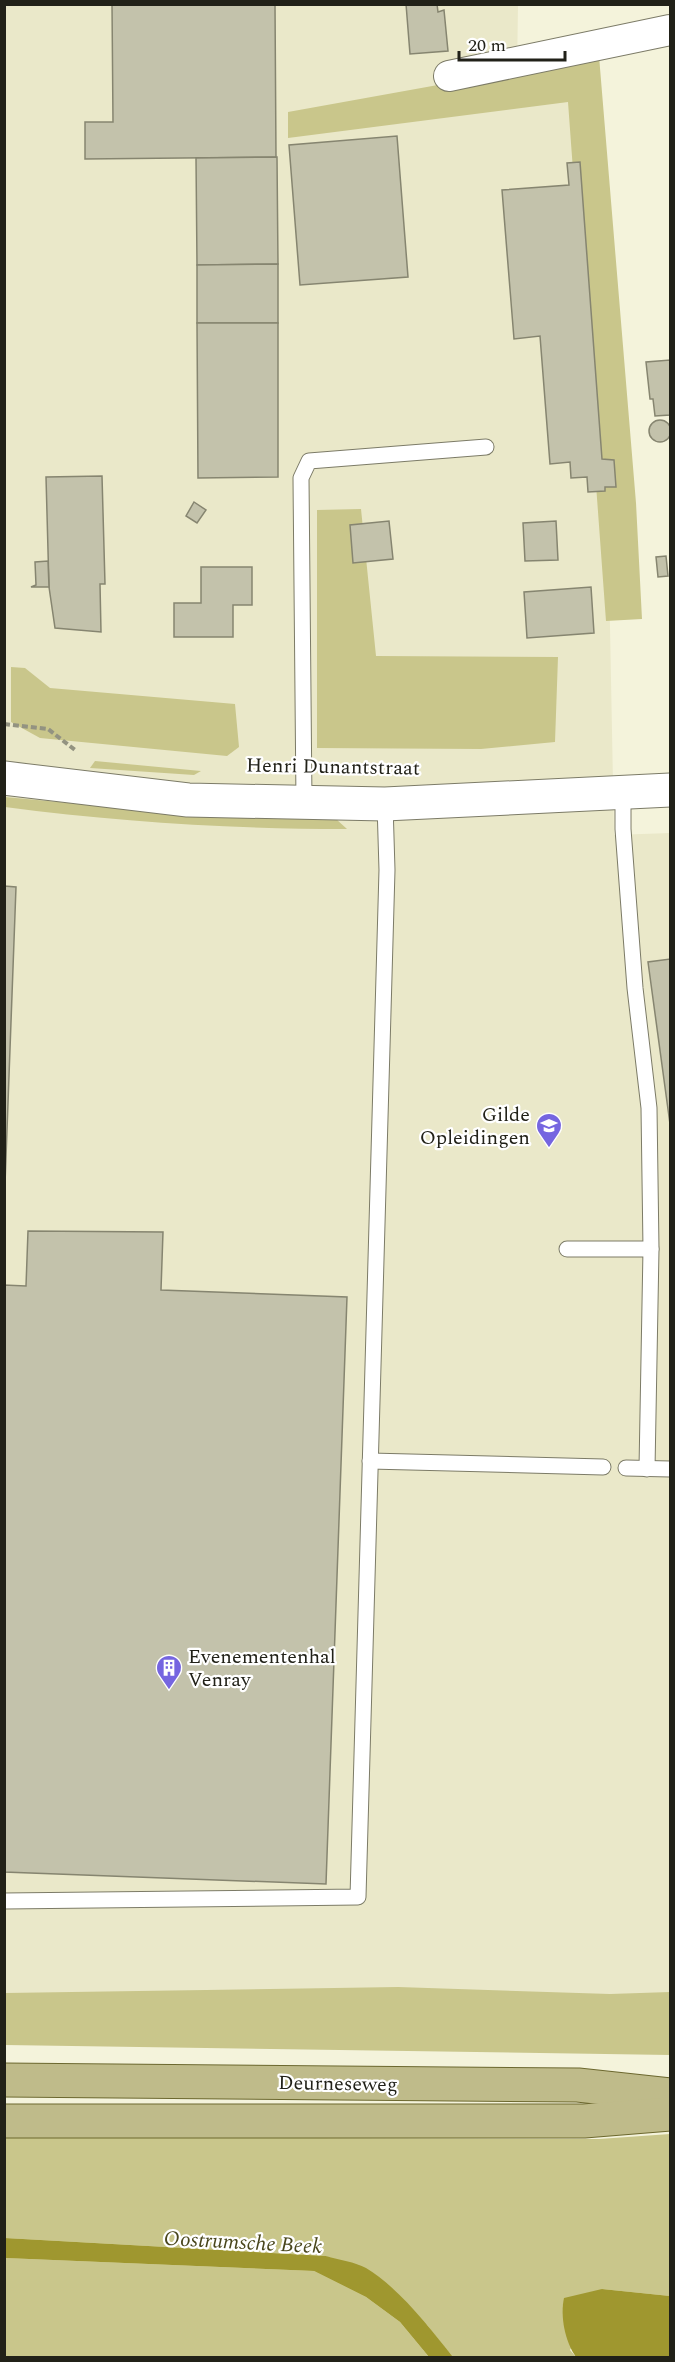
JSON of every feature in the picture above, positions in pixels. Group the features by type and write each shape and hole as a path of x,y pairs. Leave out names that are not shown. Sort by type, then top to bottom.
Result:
{"main road":[{"name":"Deurneseweg","path":"4,2080 578,2085 670,2095"},
{"name":"Deurneseweg","path":"4,2121 584,2121 670,2114"}],"street":[{"path":"449,76 670,30"},
{"name":"Henri Dunantstraat","path":"4,778 188,800 385,804 670,790"}],"lane":[{"path":"304,802 301,478 309,462 486,447"},
{"path":"623,793 623,829 634,976 649,1108 651,1249 647,1469"},
{"path":"4,1901 358,1897 387,870 385,804"},
{"path":"567,1249 651,1249"},
{"path":"370,1461 603,1467"},
{"path":"626,1468 670,1469"}],"path":[{"path":"4,724 48,729 80,754"}],"shaded area":[{"path":"4,5 518,5 517,72 599,56 614,835 670,833 670,2041 5,2042"},
{"path":"599,56 636,503 642,619 606,621 568,102 288,138 288,112"},
{"path":"361,509 376,656 558,657 555,742 481,749 317,748 317,510"},
{"path":"11,667 25,668 50,688 235,704 239,747 227,756 40,738 11,722"},
{"path":"95,761 201,771 194,775 90,768"},
{"path":"5,797 197,815 336,819 347,829 218,826 90,817 5,807"},
{"path":"398,1987 610,1994 670,1992 670,2055 5,2045 5,1993"},
{"path":"670,2134 670,2296 602,2289 570,2350 576,2357 453,2357 427,2325 326,2256 5,2238 4,2137 599,2139"},
{"path":"5,2238 326,2256 366,2268 378,2276 413,2309 453,2357 429,2357 400,2322 366,2297 314,2271 5,2258"},
{"path":"5,2258 314,2271 366,2297 400,2322 429,2357 5,2358"},
{"path":"602,2289 670,2296 670,2357 576,2357 564,2329 564,2298"}],"building":[{"path":"112,4 275,4 276,157 85,159 85,122 113,122"},
{"path":"406,4 437,4 438,12 444,10 448,51 410,54"},
{"path":"397,136 408,277 300,285 289,145"},
{"path":"277,157 278,264 197,265 196,158"},
{"path":"580,162 602,459 614,460 616,487 605,487 605,491 588,492 587,477 571,478 570,462 550,464 540,336 514,339 502,190 569,185 567,163"},
{"path":"278,264 278,323 197,323 197,265"},
{"path":"197,323 278,323 278,477 198,478"},
{"path":"670,360 670,415 655,416 653,399 650,399 646,362"},
{"path":"660,420 668,423 671,431 668,439 660,442 652,439 649,431 652,423"},
{"path":"102,476 105,584 100,584 101,632 55,628 49,587 46,477"},
{"path":"194,502 206,510 197,523 186,516"},
{"path":"389,521 393,559 353,563 350,525"},
{"path":"556,521 558,560 525,561 523,523"},
{"path":"666,556 668,576 658,577 656,557"},
{"path":"48,561 49,587 31,587 36,585 35,562"},
{"path":"201,567 252,567 252,605 233,605 233,637 174,637 174,603 201,603"},
{"path":"591,587 594,633 527,638 524,592"},
{"path":"4,886 16,887 4,1211"},
{"path":"670,959 670,1124 648,962"},
{"name":"Evenementenhal Venray","path":"28,1231 163,1232 161,1290 347,1297 326,1884 4,1872 4,1285 26,1286"}],"place":[{"name":"Gilde Opleidingen","path":"549,1149"},
{"name":"Evenementenhal Venray","path":"169,1691"}],"water label":[{"name":"Oostrumsche Beek","path":"243,2242"}]}
